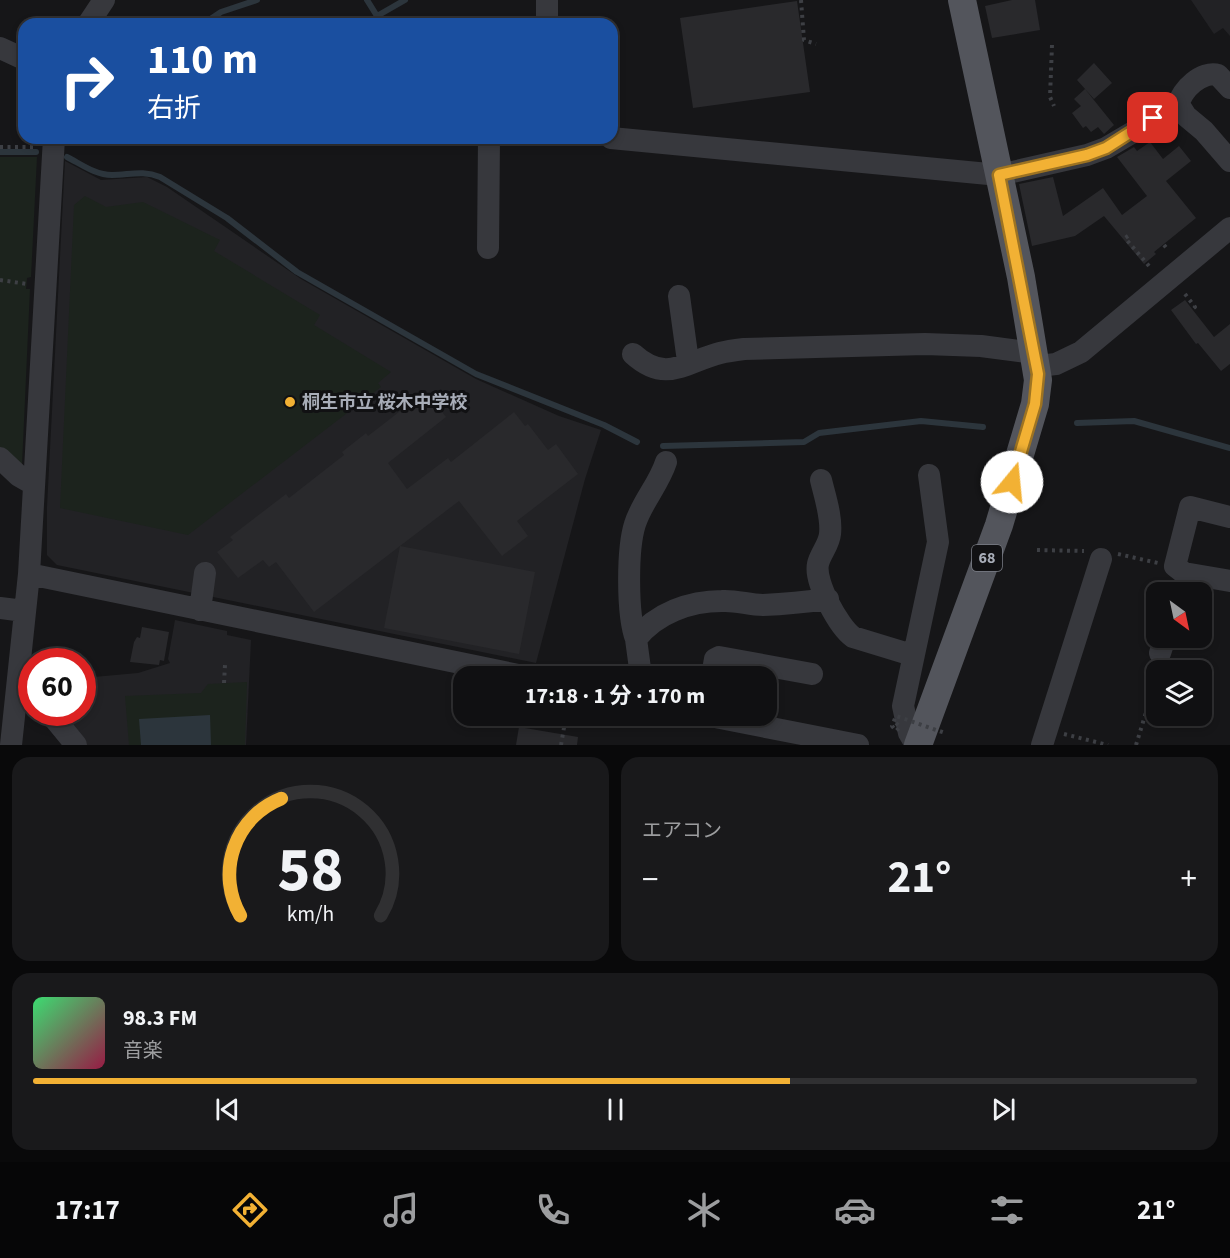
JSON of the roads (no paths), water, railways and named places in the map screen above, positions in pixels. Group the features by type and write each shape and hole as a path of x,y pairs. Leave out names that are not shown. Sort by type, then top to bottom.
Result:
{"main road":[{"name":"68","path":"917,745 999,525 1035,404 1036,359 962,0"}],"street":[{"path":"92,18 104,0"},
{"path":"547,0 547,18"},
{"path":"0,48 18,56"},
{"path":"1230,88 1218,75 1209,74 1186,89 1181,95 1179,105 1186,116 1204,131 1230,161"},
{"path":"618,139 999,175 1087,155 1106,148 1179,105"},
{"path":"24,648 24,610 53,144"},
{"path":"488,248 489,144"},
{"path":"633,354 644,364 664,370 721,352 744,349 900,344 981,346 1056,364 1081,352 1230,228"},
{"path":"679,296 687,354 691,363"},
{"path":"0,458 19,476 33,484"},
{"path":"640,666 630,617 635,524 666,462"},
{"path":"917,745 909,733 903,706 912,655 938,542 929,475"},
{"path":"821,480 830,534 817,570 828,599 845,631 853,637 912,655"},
{"path":"1181,582 1175,566 1190,507 1230,517"},
{"path":"1044,737 1101,559"},
{"path":"200,610 205,573"},
{"path":"28,574 474,666"},
{"path":"1206,582 1230,581"},
{"path":"636,639 653,623 683,606 721,601 760,605 828,599"},
{"path":"0,608 24,610"},
{"path":"714,666 716,659 720,657 769,666"},
{"path":"777,668 812,674"},
{"path":"10,745 18,711"},
{"path":"60,726 76,745"},
{"path":"747,726 795,739 858,745"}],"waterway":[{"path":"212,18 221,12 257,0"},
{"path":"367,0 377,16 405,0"},
{"path":"0,152 36,152"},
{"path":"67,157 88,169 106,175 142,173 160,177 227,218 297,272 476,374 604,425 637,442"},
{"path":"663,446 804,442 819,433 921,421 983,427"},
{"path":"1077,423 1134,421 1230,448"}],"place":[{"name":"桐生市立 桜木中学校","path":"290,402"}]}
